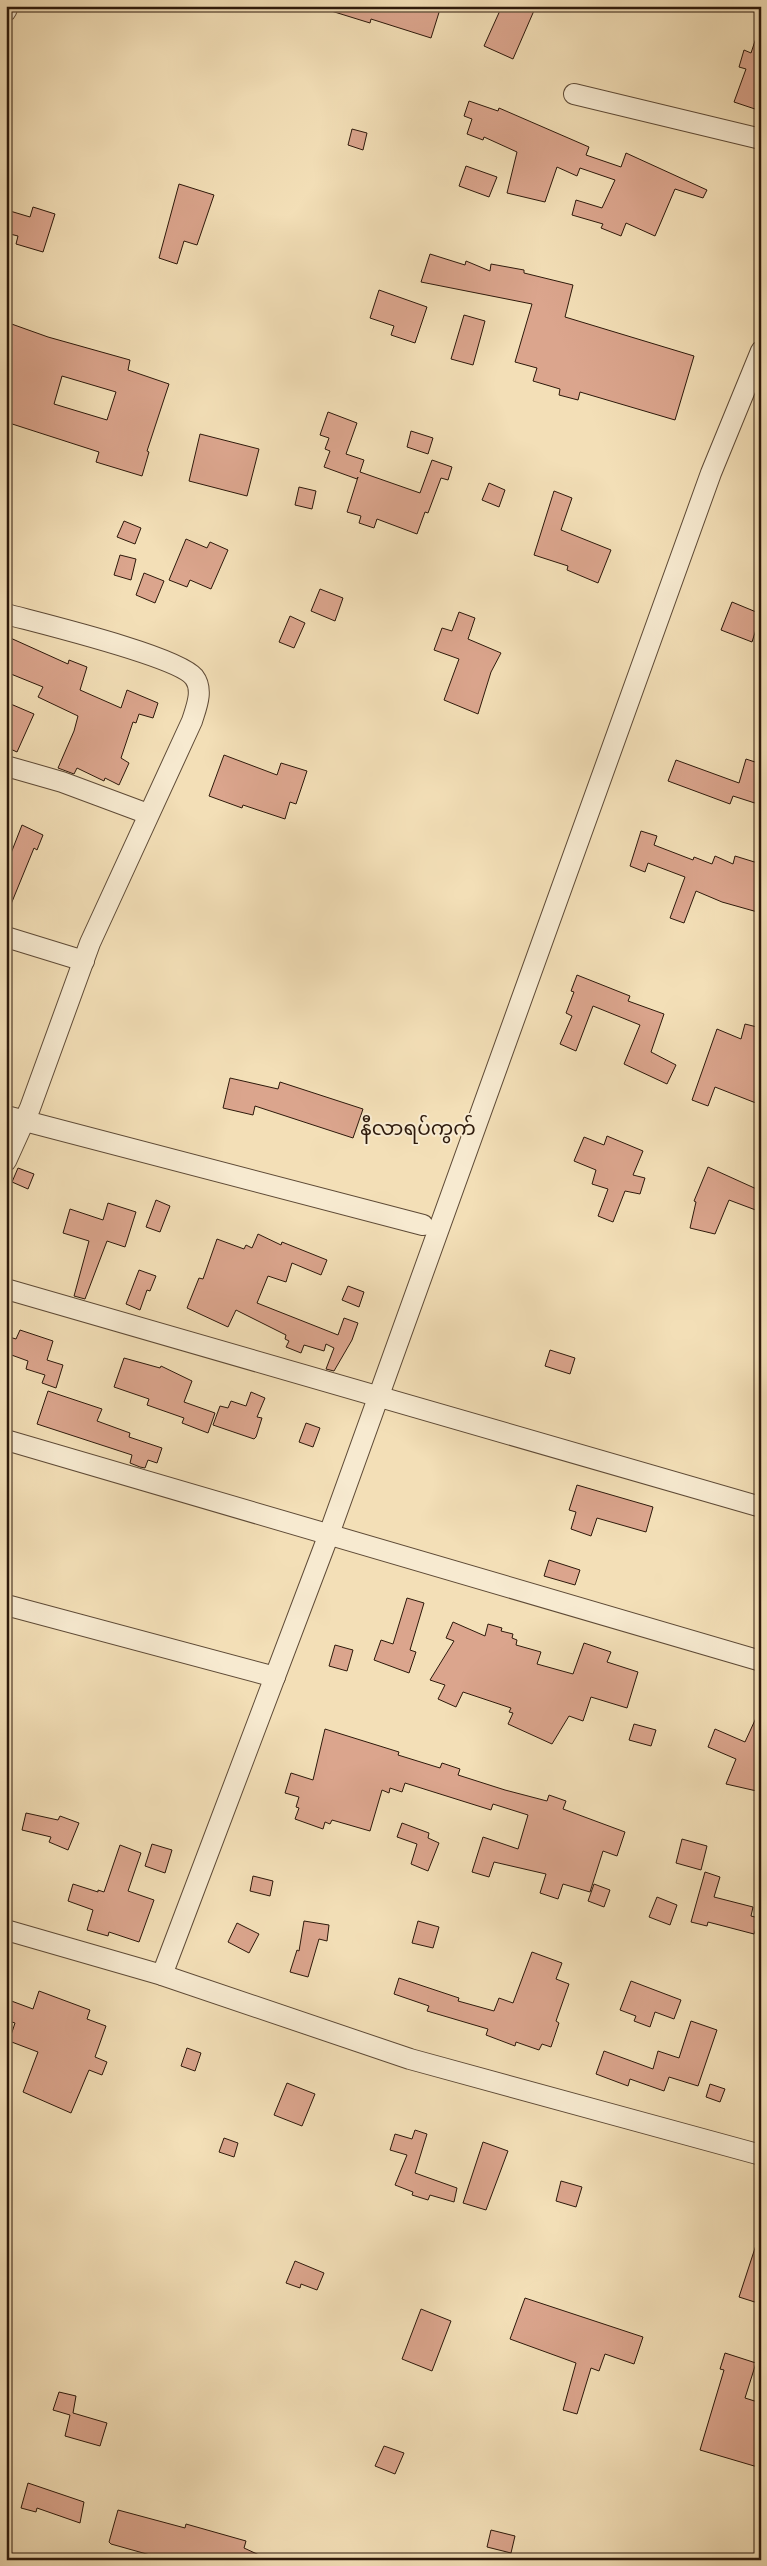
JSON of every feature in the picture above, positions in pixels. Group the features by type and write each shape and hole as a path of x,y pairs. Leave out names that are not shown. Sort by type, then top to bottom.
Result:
{"street":[{"path":"6,11 8,6"},
{"path":"574,94 761,139"},
{"path":"162,1975 329,1534 711,473 761,351"},
{"path":"6,614 100,640 173,664 194,677 199,693 192,721 148,814 15,1119 6,1161"},
{"path":"6,766 62,782 148,814"},
{"path":"6,937 84,961"},
{"path":"15,1119 423,1225"},
{"path":"6,1289 761,1508"},
{"path":"6,1440 761,1661"},
{"path":"6,1605 275,1678"},
{"path":"6,1930 162,1975 410,2059 761,2154"}],"building":[{"path":"329,6 441,6 431,38 371,19 370,23 328,10"},
{"path":"502,6 536,6 513,59 484,46"},
{"path":"758,32 761,33 761,111 734,102 746,69 739,67 744,50 751,53"},
{"path":"469,101 498,111 499,108 589,147 586,155 621,167 626,153 707,190 703,198 675,189 655,236 626,223 621,236 601,228 603,224 572,215 576,200 602,208 615,180 580,168 577,176 557,167 545,202 507,193 517,152 484,137 483,140 467,134 472,119 464,116"},
{"path":"352,129 367,133 363,150 348,145"},
{"path":"466,166 497,177 489,197 459,186"},
{"path":"179,184 214,195 197,245 184,241 177,264 159,258"},
{"path":"33,207 55,214 43,252 16,244 18,236 6,233 10,211 30,217"},
{"path":"430,254 465,265 466,261 490,271 491,264 524,270 524,273 573,285 565,317 694,356 675,420 580,392 578,400 559,395 560,389 533,381 537,368 515,362 532,304 421,282"},
{"path":"379,290 427,307 415,343 391,335 394,326 370,318"},
{"path":"464,315 485,321 473,365 451,359"},
{"path":"6,322 48,337 130,360 128,370 169,384 147,451 149,452 142,476 96,462 99,452 6,422","holes":["62,376 116,392 107,420 54,404"]},
{"path":"328,412 357,423 346,454 364,460 360,472 420,493 432,460 452,467 448,480 441,478 428,513 425,512 417,534 377,519 374,528 359,523 361,516 347,512 358,477 357,479 324,467 330,451 325,449 329,438 320,435"},
{"path":"411,431 433,438 428,454 407,447"},
{"path":"200,434 259,449 247,496 189,481"},
{"path":"489,483 505,490 499,507 482,500"},
{"path":"299,487 316,491 312,509 295,505"},
{"path":"554,491 572,498 561,530 611,550 598,583 567,570 568,566 534,555"},
{"path":"124,521 141,528 135,544 117,537"},
{"path":"186,539 207,548 210,542 228,550 211,589 190,580 187,587 169,580"},
{"path":"120,555 136,559 131,580 114,575"},
{"path":"144,573 164,581 155,603 136,595"},
{"path":"320,589 343,598 335,621 311,611"},
{"path":"732,602 761,614 752,642 721,630"},
{"path":"459,612 475,618 468,639 501,653 491,672 478,714 444,700 459,659 434,650 442,628 452,631"},
{"path":"290,616 305,623 294,648 279,642"},
{"path":"6,636 68,664 69,660 87,667 80,690 121,708 127,690 158,703 153,718 139,714 136,723 133,722 121,758 129,763 119,785 105,778 104,781 77,768 74,774 58,768 74,731 78,716 38,697 43,687 6,672"},
{"path":"6,702 34,714 17,752 6,747"},
{"path":"224,755 277,775 281,763 307,771 296,804 290,802 285,819 243,805 242,808 209,796"},
{"path":"746,759 761,764 761,805 733,796 730,804 668,781 676,760 739,783"},
{"path":"22,825 43,835 37,850 34,848 7,914 6,866"},
{"path":"641,831 657,836 654,845 693,860 694,857 712,864 715,856 733,864 735,856 761,864 761,913 722,902 696,891 684,923 670,918 685,877 648,863 645,872 630,866"},
{"path":"577,975 630,996 628,1001 664,1014 651,1052 676,1065 667,1084 624,1064 640,1025 593,1006 576,1051 560,1044 572,1016 566,1013 574,992 571,991"},
{"path":"745,1024 761,1028 761,1105 715,1087 708,1106 692,1100 717,1029 741,1039"},
{"path":"230,1078 278,1089 280,1082 363,1109 353,1138 255,1106 253,1115 223,1108"},
{"path":"607,1136 643,1151 633,1175 645,1178 640,1194 625,1191 613,1222 598,1216 608,1189 592,1184 596,1170 574,1161 584,1137 604,1145"},
{"path":"708,1167 761,1191 761,1212 729,1200 715,1234 690,1228 696,1202 694,1201"},
{"path":"18,1168 34,1174 28,1189 12,1182"},
{"path":"156,1200 170,1206 160,1232 146,1227"},
{"path":"108,1203 136,1212 125,1247 107,1241 85,1299 74,1296 89,1241 63,1233 70,1209 103,1220"},
{"path":"258,1234 281,1245 282,1242 327,1260 321,1275 292,1263 286,1282 268,1276 257,1303 338,1335 344,1318 358,1323 352,1340 334,1371 326,1369 334,1348 326,1344 324,1351 304,1345 301,1353 286,1347 289,1341 285,1339 286,1335 236,1310 228,1327 187,1308 199,1278 203,1279 217,1239 244,1249 246,1245 252,1248"},
{"path":"139,1270 156,1276 150,1291 147,1290 140,1310 126,1304"},
{"path":"348,1286 364,1292 359,1307 342,1300"},
{"path":"20,1330 53,1341 47,1360 63,1365 56,1388 42,1383 45,1375 26,1369 28,1361 6,1353 6,1336 16,1339"},
{"path":"550,1350 575,1358 570,1374 545,1366"},
{"path":"124,1358 160,1368 161,1366 192,1381 184,1402 215,1413 208,1433 182,1423 184,1418 147,1405 149,1399 114,1387"},
{"path":"48,1391 102,1409 97,1421 130,1433 129,1437 162,1448 157,1463 148,1460 145,1468 140,1467 130,1463 132,1455 37,1424"},
{"path":"251,1392 265,1398 257,1417 262,1418 254,1439 213,1425 220,1406 228,1408 231,1401 246,1406"},
{"path":"306,1423 320,1428 313,1447 299,1442"},
{"path":"577,1485 653,1507 646,1532 597,1518 591,1536 571,1529 576,1512 569,1510"},
{"path":"549,1560 580,1570 575,1585 544,1576"},
{"path":"407,1598 424,1603 410,1650 416,1652 409,1673 374,1660 381,1640 393,1644"},
{"path":"453,1622 485,1636 488,1624 502,1628 501,1631 513,1634 512,1638 517,1640 516,1645 541,1652 537,1664 573,1674 584,1643 611,1652 607,1662 638,1672 627,1708 591,1697 583,1721 569,1716 552,1744 508,1724 513,1713 509,1712 511,1708 463,1692 456,1707 438,1699 445,1685 430,1680 454,1641 446,1638"},
{"path":"335,1645 353,1650 347,1671 329,1666"},
{"path":"761,1707 761,1792 726,1784 736,1759 708,1747 715,1729 745,1742"},
{"path":"634,1724 656,1730 651,1746 629,1740"},
{"path":"325,1729 399,1752 398,1755 440,1768 442,1763 460,1769 458,1775 505,1790 547,1801 549,1795 566,1801 563,1809 625,1832 617,1856 603,1851 590,1892 563,1884 558,1899 540,1893 546,1874 494,1862 489,1877 472,1872 483,1837 518,1849 528,1815 493,1804 491,1810 405,1783 402,1792 390,1788 389,1793 382,1790 370,1831 332,1820 330,1824 325,1822 323,1829 295,1819 299,1808 296,1807 299,1797 285,1793 291,1773 313,1780"},
{"path":"26,1813 58,1820 60,1816 79,1823 68,1850 49,1842 51,1837 22,1830"},
{"path":"402,1823 429,1833 428,1838 439,1843 428,1871 411,1864 417,1844 397,1837"},
{"path":"682,1839 707,1846 701,1870 676,1863"},
{"path":"152,1844 172,1850 165,1873 145,1866"},
{"path":"120,1845 141,1853 128,1891 154,1900 139,1942 109,1932 108,1936 87,1930 93,1910 68,1901 73,1884 104,1892"},
{"path":"705,1872 720,1877 714,1897 753,1907 751,1916 759,1918 754,1934 708,1922 707,1926 691,1922"},
{"path":"253,1876 273,1881 270,1896 250,1891"},
{"path":"594,1884 610,1890 604,1907 588,1901"},
{"path":"657,1897 677,1905 670,1925 649,1917"},
{"path":"304,1921 329,1925 327,1941 319,1939 308,1977 290,1972 297,1950 299,1951"},
{"path":"418,1921 439,1927 433,1948 412,1943"},
{"path":"237,1923 259,1934 249,1953 228,1942"},
{"path":"532,1952 562,1963 556,1979 569,1984 556,2021 559,2023 551,2047 542,2044 539,2050 516,2042 515,2046 486,2035 488,2029 427,2011 429,2006 394,1994 399,1978 459,1998 458,2001 494,2011 499,1998 513,2003"},
{"path":"631,1981 681,2000 674,2019 655,2012 650,2027 634,2021 636,2016 620,2010"},
{"path":"39,1991 90,2010 87,2019 106,2026 95,2057 107,2062 102,2075 89,2070 71,2113 23,2092 38,2052 9,2041 15,2023 6,2020 6,1999 33,2009"},
{"path":"691,2021 717,2030 698,2086 669,2077 664,2091 630,2079 628,2086 596,2074 604,2051 653,2069 658,2051 679,2058"},
{"path":"187,2048 201,2053 195,2071 181,2066"},
{"path":"287,2083 315,2094 302,2126 274,2115"},
{"path":"710,2084 725,2089 720,2102 706,2097"},
{"path":"415,2130 427,2134 415,2173 457,2188 454,2202 430,2195 428,2200 412,2195 413,2192 395,2185 407,2155 390,2150 395,2134 412,2139"},
{"path":"224,2138 238,2143 234,2157 219,2152"},
{"path":"483,2142 508,2151 486,2210 463,2203"},
{"path":"561,2181 582,2187 576,2207 556,2201"},
{"path":"758,2239 761,2240 761,2304 739,2297"},
{"path":"295,2261 324,2273 317,2290 301,2284 300,2288 286,2283"},
{"path":"525,2298 643,2337 634,2364 605,2354 599,2371 591,2368 577,2414 563,2410 576,2363 510,2339"},
{"path":"421,2309 451,2321 432,2371 402,2359"},
{"path":"725,2353 756,2363 745,2398 761,2403 761,2468 700,2450 724,2370 720,2369"},
{"path":"59,2392 76,2396 73,2413 107,2423 100,2446 65,2436 70,2415 53,2410"},
{"path":"384,2446 404,2453 395,2474 375,2466"},
{"path":"28,2483 84,2502 80,2523 37,2508 36,2512 21,2508"},
{"path":"118,2510 185,2528 186,2524 246,2541 244,2548 270,2560 168,2560 111,2544 109,2542"},
{"path":"491,2530 515,2536 511,2553 487,2547"}],"district":[{"name":"နီလာရပ်ကွက်","path":"418,1128"}]}
